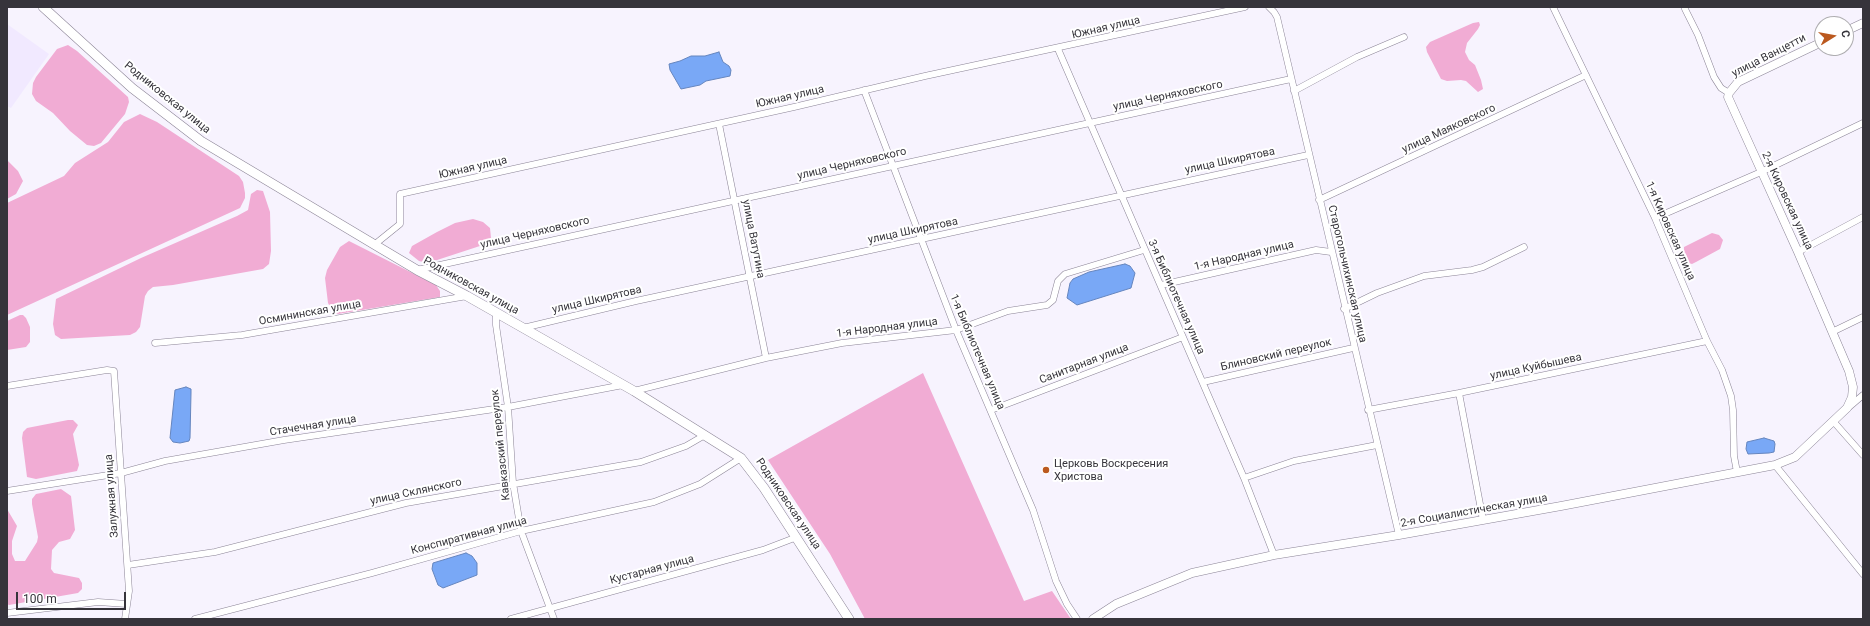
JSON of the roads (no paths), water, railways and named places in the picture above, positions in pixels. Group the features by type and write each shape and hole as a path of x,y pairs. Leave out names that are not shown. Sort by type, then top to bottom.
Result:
{"main road":[{"name":"Родниковская улица","path":"43,7 132,88 201,142 417,270 496,312 634,391 741,458 764,488 797,537 849,619"}],"street":[{"name":"Южная улица","path":"374,245 400,224 400,194 719,124 864,90 1058,49 1245,7"},
{"name":"Старогольчихинская улица","path":"1269,7 1277,17 1353,348 1399,535"},
{"name":"1-я Кировская улица","path":"1553,7 1655,218 1707,341 1722,370 1731,396 1734,456 1737,472"},
{"path":"1685,9 1698,35 1714,77 1721,88 1729,93"},
{"path":"1294,91 1357,57 1404,37"},
{"name":"улица Ванцетти","path":"1729,93 1738,82 1814,46"},
{"name":"3-я Библиотечная улица","path":"1058,49 1244,478 1274,555"},
{"name":"улица Маяковского","path":"1319,200 1586,75"},
{"name":"улица Черняховского","path":"417,270 593,230 735,201 1291,79"},
{"name":"1-я Библиотечная улица","path":"864,90 956,330 1036,516 1056,580 1067,604 1077,619"},
{"name":"2-я Кировская улица","path":"1729,93 1729,102 1798,252 1849,371 1853,387 1852,397 1847,408"},
{"path":"1655,218 1761,172 1863,123"},
{"name":"улица Ватутина","path":"719,124 766,358"},
{"name":"улица Шкирятова","path":"523,328 636,301 1308,155"},
{"path":"1798,252 1863,217"},
{"path":"1344,309 1377,293 1424,276 1472,270 1483,267 1524,247"},
{"name":"1-я Народная улица","path":"634,391 766,358 842,343 956,330 1008,311 1051,303 1058,281 1065,274 1144,250"},
{"name":"1-я Народная улица","path":"1161,285 1230,268 1316,250 1331,252"},
{"name":"Осмининская улица","path":"155,343 242,335 467,296"},
{"name":"Кавказский переулок","path":"496,312 496,325 508,407 513,484 521,531 554,619"},
{"path":"1832,332 1863,317"},
{"name":"Санитарная улица","path":"991,410 1183,337"},
{"name":"улица Куйбышева","path":"1368,410 1459,393 1707,341"},
{"name":"Блиновский переулок","path":"1203,382 1353,348"},
{"name":"Залужная улица","path":"7,386 107,370 114,371 128,565 129,591 125,619"},
{"name":"Стачечная улица","path":"7,492 121,474 165,461 284,440 508,407 623,385"},
{"path":"1459,393 1483,520"},
{"path":"1847,408 1863,395"},
{"name":"2-я Социалистическая улица","path":"1093,619 1116,604 1192,573 1274,555 1483,520 1775,465 1795,457 1847,408"},
{"path":"1833,421 1863,455"},
{"name":"улица Склянского","path":"128,565 215,552 406,503 640,462 686,446 705,435"},
{"path":"1244,478 1294,461 1377,445"},
{"name":"Конспиративная улица","path":"195,619 372,573 521,531 654,502 700,484 741,458"},
{"path":"1775,465 1863,574"},
{"name":"Кустарная улица","path":"511,619 763,550 797,537"},
{"path":"7,613 98,602 127,604"}],"water":[{"path":"719,52 723,62 729,66 731,70 730,76 706,81 700,85 681,89 670,70 669,64 691,56 705,56"},
{"path":"1125,264 1130,266 1135,273 1131,288 1077,305 1067,298 1070,283 1073,279 1089,272"},
{"path":"186,387 191,389 190,438 189,441 180,443 173,442 170,438 175,390"},
{"path":"1764,438 1774,441 1774,452 1748,454 1746,449 1747,442"},
{"path":"466,553 472,556 477,563 477,575 443,588 438,585 432,569 433,563"}],"place":[{"name":"Церковь Воскресения Христова","path":"1046,470"}]}
